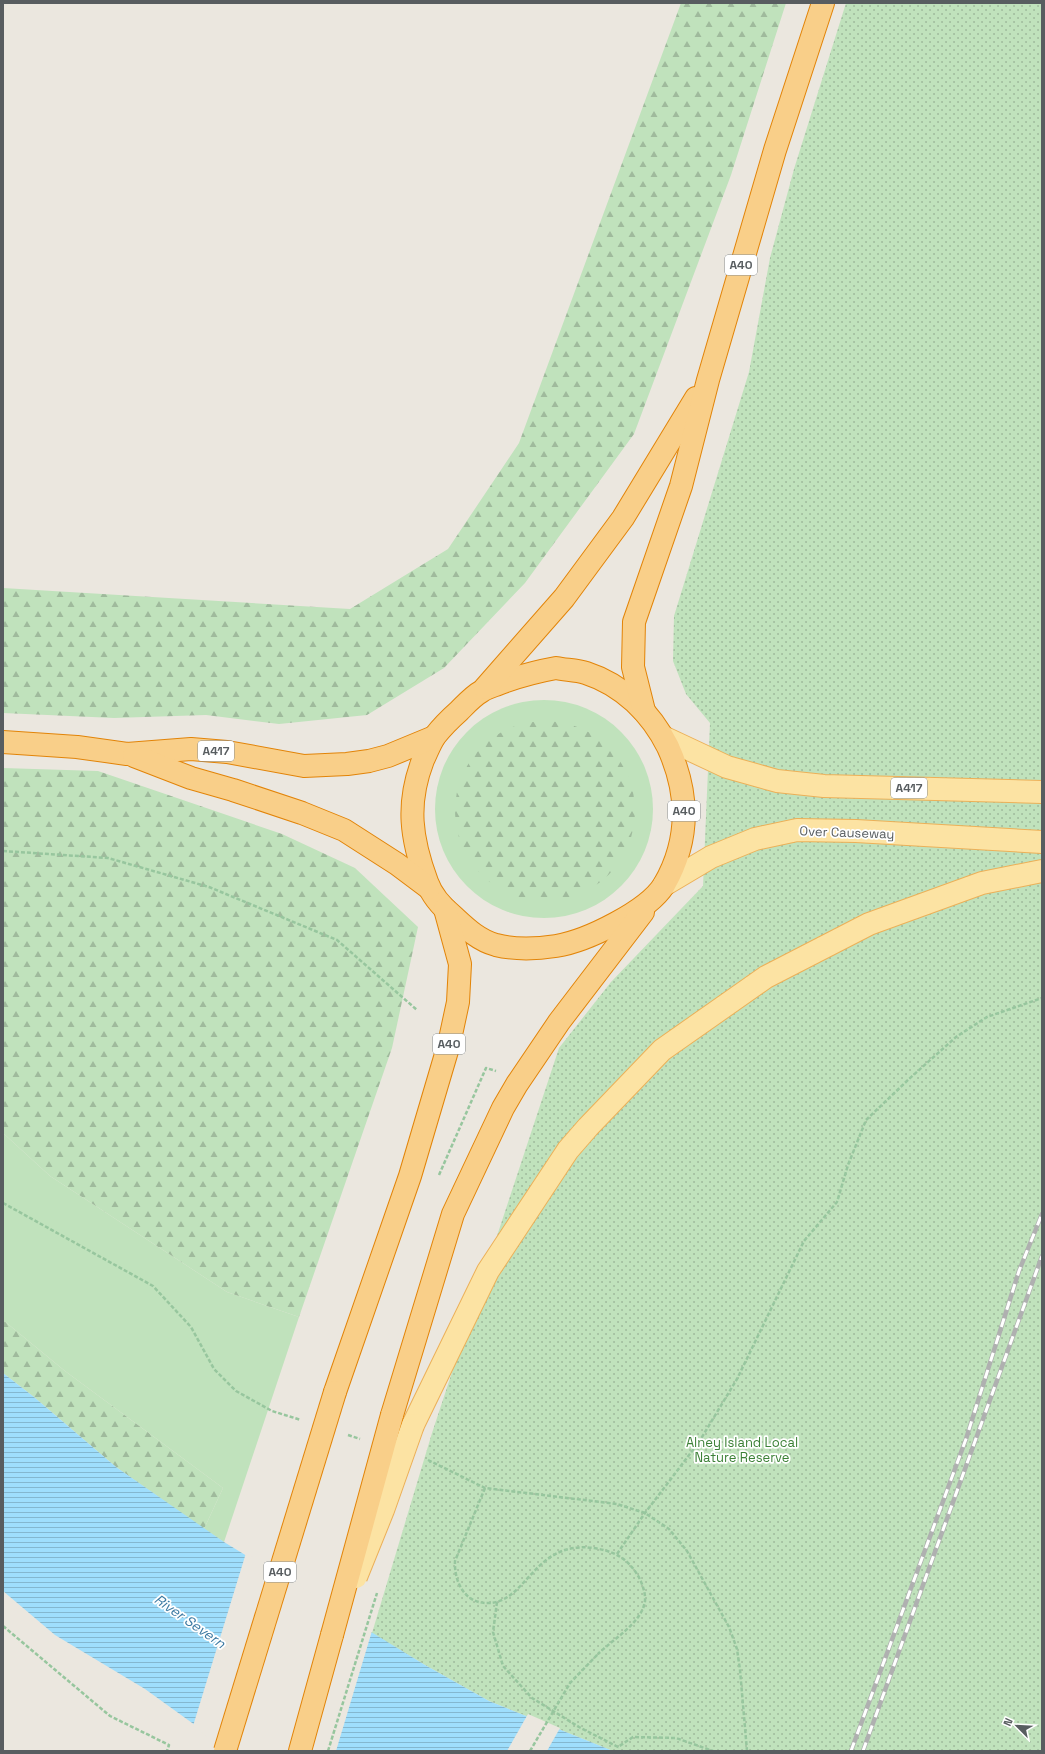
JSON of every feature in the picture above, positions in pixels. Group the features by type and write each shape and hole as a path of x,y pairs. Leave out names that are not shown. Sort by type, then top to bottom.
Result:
{"highway":[{"name":"A40","path":"644,711 634,667 634,622 681,486 708,380 775,150 823,3"},
{"name":"A40","path":"658,892 630,915 597,932 559,946 523,949 495,944 473,935 445,910 429,888 417,854 411,817 416,779 434,737 449,720 482,690 564,598 623,518 708,380"},
{"name":"A40","path":"300,1751 392,1415 453,1214 503,1108 517,1084 559,1022 658,892 677,856 684,828 684,801 677,767 663,737 644,711 630,696 611,684 586,673 556,668 524,674 482,690"},
{"name":"A417","path":"3,742 77,747 127,754 191,749 227,752 304,766 354,763 388,756 434,737"},
{"name":"A417","path":"127,754 191,778 302,812 344,830 397,864 429,888"},
{"name":"A40","path":"225,1751 334,1392 410,1176 449,1044 458,1002 460,964 445,910"}],"main road":[{"name":"A417","path":"663,737 727,768 777,781 824,786 1042,792"},
{"name":"Over Causeway","path":"658,892 711,857 755,839 796,830 856,831 1042,842"},
{"path":"332,1635 383,1510 414,1424 488,1271 560,1163 588,1127 662,1050 766,977 869,924 982,883 1042,871"}],"path":[{"path":"3,851 108,858 209,887 337,940 417,1010"},
{"path":"617,1554 645,1513 699,1442 737,1379 804,1241 837,1202 848,1165 866,1120 956,1037 987,1017 1042,998"},
{"path":"436,1182 486,1068 498,1072"},
{"path":"3,1203 153,1286 191,1327 214,1369 236,1391 272,1411 302,1420"},
{"path":"347,1434 361,1439"},
{"path":"421,1458 436,1463 485,1488 618,1504 645,1513 669,1529 687,1551 729,1627 737,1649 747,1751"},
{"path":"485,1488 457,1552 454,1571 462,1591 470,1598 487,1603 497,1602 513,1594 537,1567 556,1553 569,1548 582,1547 603,1549 617,1554 636,1571 643,1587 645,1599 642,1612 637,1620 598,1654 570,1683 530,1751"},
{"path":"497,1602 493,1632 503,1666 532,1698 579,1727 618,1747 633,1737 676,1738 713,1751"},
{"path":"3,1626 110,1716 169,1745 167,1751"}],"green space":[{"path":"681,3 786,3 731,175 634,434 525,583 444,668 367,715 279,724 206,715 114,718 3,713 3,588 350,609 448,549 519,443"},
{"name":"Alney Island Local Nature Reserve","path":"846,3 1042,3 1042,1751 613,1751 489,1701 372,1633 432,1433 559,1048 611,982 703,886 710,723 686,694 673,661 674,616 749,372 770,258 794,169"},
{"path":"533,700 555,700 576,704 596,712 613,724 629,740 641,757 649,777 653,798 653,820 649,841 641,861 629,878 613,894 596,906 576,914 555,918 533,918 512,914 492,906 475,894 459,878 447,861 439,841 435,820 435,798 439,777 447,757 459,740 475,724 492,712 512,704"},
{"path":"545,721 562,723 579,728 602,742 614,754 624,769 631,785 635,811 633,828 628,845 614,868 602,880 587,890 571,897 545,901 528,899 511,894 488,880 476,868 466,853 459,837 455,811 457,794 462,777 476,754 488,742 503,732 519,725"},
{"path":"3,768 98,771 282,834 355,868 418,927 392,1048 299,1317 227,1292 50,1176 3,1133"},
{"path":"3,1133 50,1176 227,1292 299,1317 224,1542 204,1529 223,1488 65,1371 3,1320"},
{"path":"3,1320 65,1371 223,1488 204,1529 116,1467 34,1397 3,1373"}],"water":[{"name":"River Severn","path":"3,1373 34,1397 116,1467 224,1542 425,1665 489,1701 613,1751 231,1751 145,1689 55,1635 3,1591"}],"pier":[{"path":"246,1553 372,1631 336,1751 227,1751 193,1726"},
{"path":"528,1714 560,1728 547,1751 507,1751"}],"railway":[{"path":"851,1751 966,1439 1019,1271 1042,1214"},
{"path":"863,1751 1042,1256"}]}
